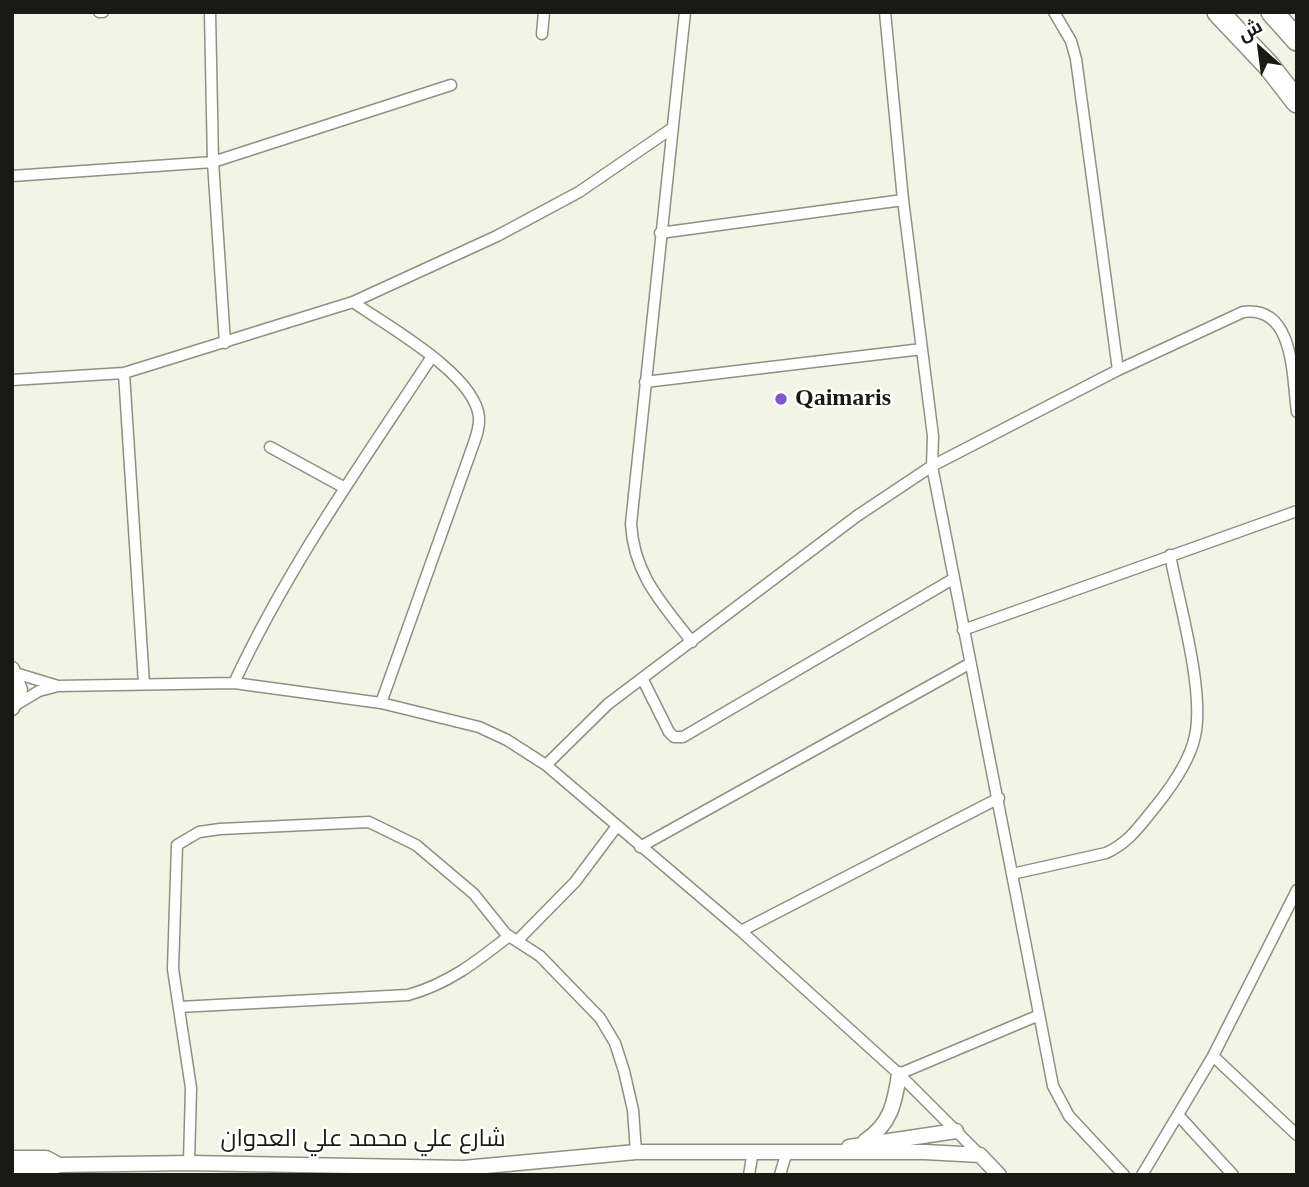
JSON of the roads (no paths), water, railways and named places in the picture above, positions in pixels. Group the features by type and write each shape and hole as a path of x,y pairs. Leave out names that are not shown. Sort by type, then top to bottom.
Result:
{"highway":[{"path":"1217,12 1269,66 1297,102"},
{"path":"1272,12 1297,40"}],"street":[{"path":"210,12 213,162 225,343"},
{"path":"542,34 544,12"},
{"path":"685,12 645,382 632,542 637,562 648,584 692,642"},
{"path":"885,12 903,200 933,436 932,466 969,664 999,798 1037,1016 1059,1101 1078,1127 1124,1175"},
{"path":"1054,12 1071,41 1076,59 1118,370"},
{"path":"12,176 213,162 451,85"},
{"path":"12,380 124,373 352,302 497,236 579,192 671,129"},
{"path":"660,233 903,200"},
{"path":"352,302 464,385 472,397 479,419 478,430 381,703"},
{"path":"546,765 585,724 857,516 932,466 1118,370 1243,312 1256,311 1268,316 1284,334 1297,412"},
{"path":"645,382 922,349"},
{"path":"234,683 264,618 345,488 431,358"},
{"path":"124,373 144,684"},
{"path":"270,447 345,488"},
{"path":"963,630 1297,511"},
{"path":"1012,874 1119,848 1172,786 1189,752 1197,721 1195,685 1170,555"},
{"path":"643,680 669,733 674,737 683,737 953,579"},
{"path":"640,847 969,664"},
{"path":"14,671 58,686"},
{"path":"13,707 19,690 14,671"},
{"path":"13,707 39,691 58,686 234,683 381,703 479,727 508,740 546,765 741,931 899,1074 999,1175"},
{"path":"741,931 999,798"},
{"path":"188,1163 191,1088 173,969 177,845 199,832 369,822 416,845 447,869 514,938 540,956 583,998 615,1043 634,1110 636,1152"},
{"path":"179,1007 408,995 450,980 514,938 575,882 617,826"},
{"path":"1142,1175 1213,1056 1297,891"},
{"path":"899,1074 1037,1016"},
{"path":"1213,1056 1297,1135"},
{"path":"860,1144 879,1132 892,1111 899,1074"},
{"path":"1179,1116 1233,1175"},
{"name":"شارع علي محمد علي العدوان","path":"834,1151 860,1144 956,1131"},
{"path":"749,1175 753,1151"},
{"path":"780,1175 787,1151"},
{"name":"شارع علي محمد علي العدوان","path":"12,1158 46,1158 59,1165 125,1170 188,1163 464,1171 636,1152 834,1151 980,1155"},
{"name":"شارع علي محمد علي العدوان","path":"12,1171 44,1171 59,1165"}],"place":[{"name":"Qaimaris","path":"781,399"}]}
